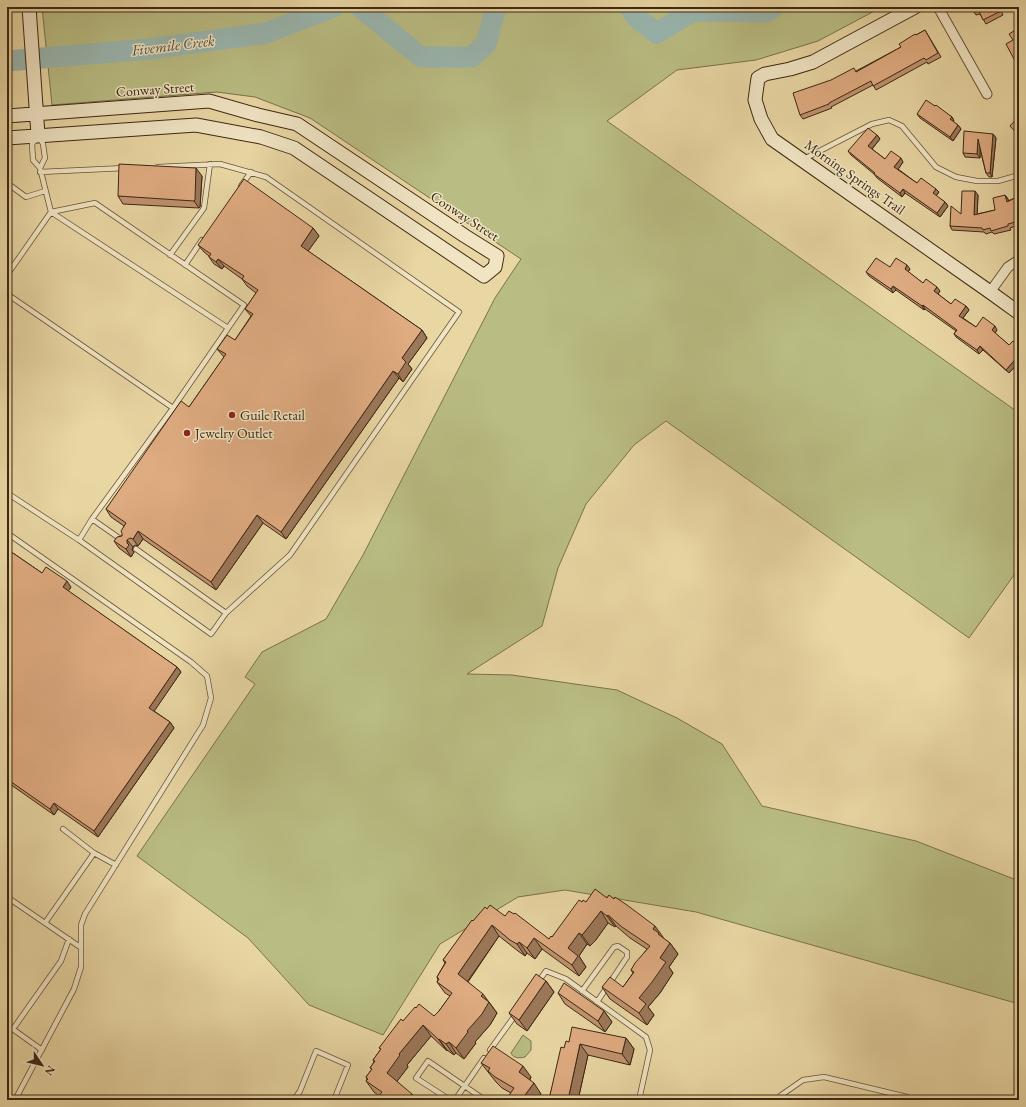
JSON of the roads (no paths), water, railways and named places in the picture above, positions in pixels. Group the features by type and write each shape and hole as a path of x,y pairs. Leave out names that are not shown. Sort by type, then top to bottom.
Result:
{"street":[{"name":"Morning Springs Trail","path":"915,7 813,62 790,69 765,74 758,78 755,100 761,120 772,139 1019,313"},
{"path":"938,7 987,94"},
{"path":"7,138 38,135 29,8"},
{"name":"Conway Street","path":"37,114 209,101 297,124 497,256 496,267 484,276 294,148 261,137 196,125 38,135"},
{"path":"7,116 37,114"},
{"path":"990,292 1008,267 1019,260"}],"lane":[{"path":"802,160 872,124 889,120 902,126 936,167 956,177 984,181 998,180 1019,175"},
{"path":"40,170 45,158 43,144 38,135 32,144 33,160 40,170 51,212 228,328"},
{"path":"170,255 204,208 210,164"},
{"path":"7,493 79,540 211,634 226,613 290,555 459,312 266,176 220,164 156,167"},
{"path":"40,170 133,168"},
{"path":"238,191 251,172"},
{"path":"7,183 26,197 45,191"},
{"path":"7,275 51,212 95,203 244,305 173,408 92,519 79,540"},
{"path":"185,264 207,234"},
{"path":"7,294 173,408"},
{"path":"92,519 124,541"},
{"path":"7,533 192,662 207,676 211,698 203,725 85,914 81,926 81,966 74,989 15,1100"},
{"path":"136,549 226,613"},
{"path":"63,829 94,853 116,865"},
{"path":"45,923 94,853"},
{"path":"7,897 80,947"},
{"path":"13,1029 61,962 69,939"},
{"path":"582,991 614,947 618,946 627,952 627,957 597,1002"},
{"path":"537,984 546,971 566,979 646,1037 650,1050 639,1100"},
{"path":"455,1100 519,1009"},
{"path":"7,1025 42,1050"},
{"path":"294,1100 300,1091 316,1051 348,1065 334,1100"},
{"path":"450,1100 416,1078 428,1061 485,1100"},
{"path":"778,1100 780,1096 803,1080 824,1078 907,1096 910,1100"}],"waterway":[{"name":"Fivemile Creek","path":"7,61 149,49 266,33 334,7"},
{"name":"Fivemile Creek","path":"360,7 421,57 472,57 486,44 496,7"},
{"name":"Fivemile Creek","path":"629,7 638,19 657,33 693,11 766,12 774,7"}],"place":[{"name":"Guile Retail","path":"232,415"},
{"name":"Jewelry Outlet","path":"187,433"}]}
